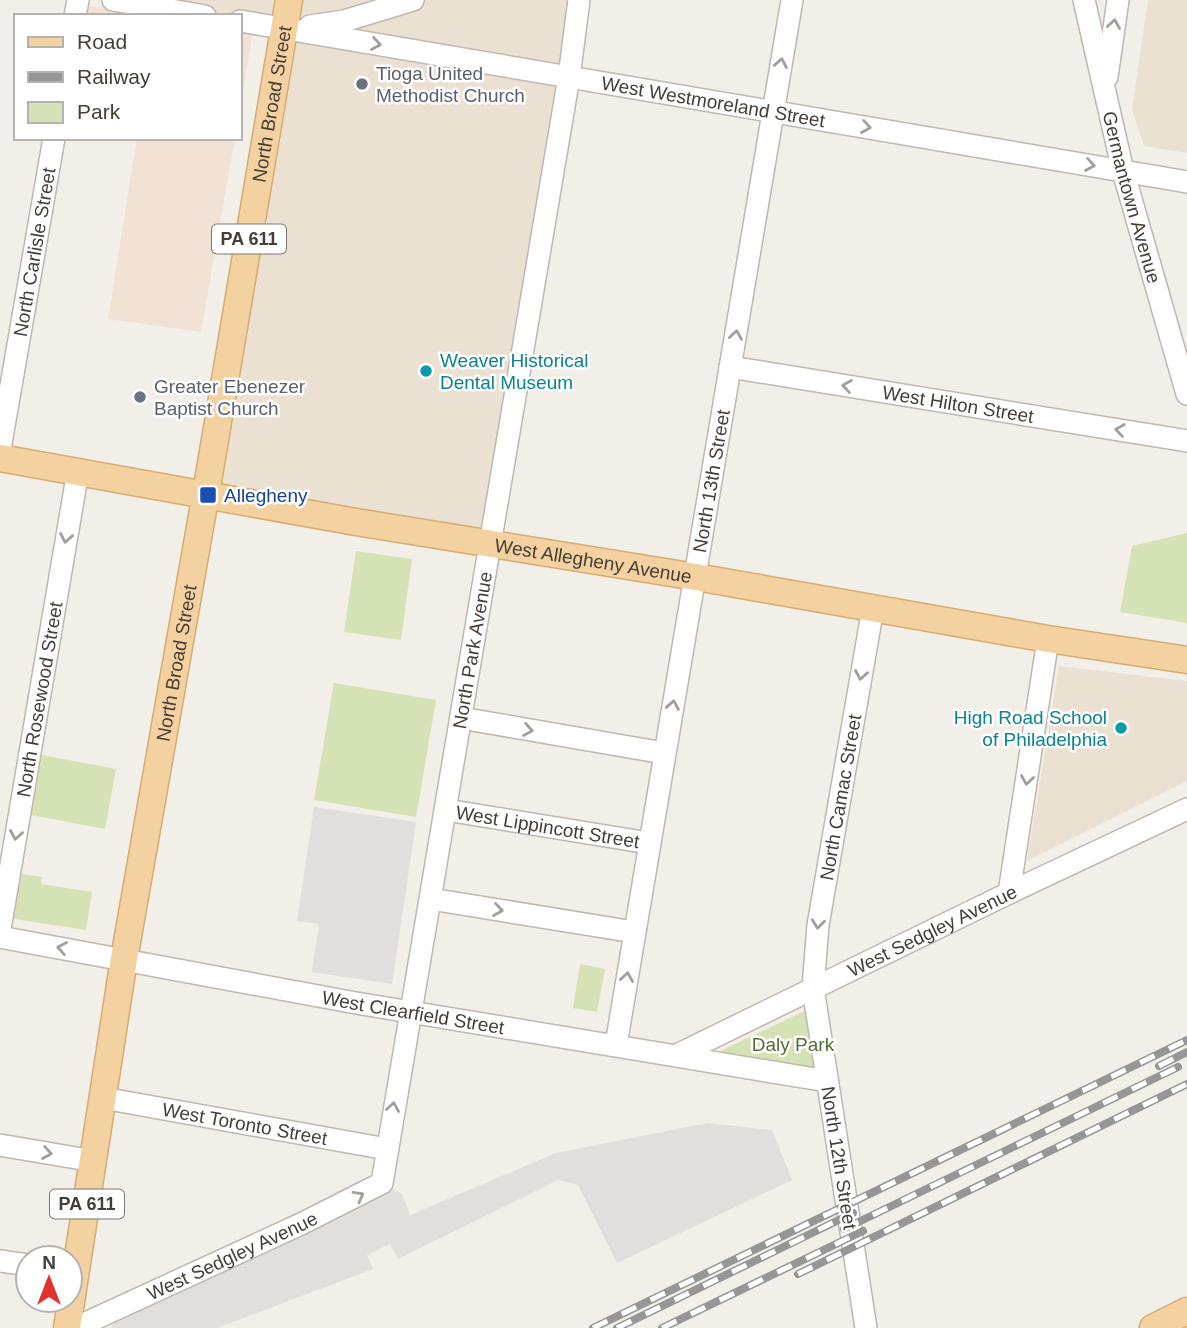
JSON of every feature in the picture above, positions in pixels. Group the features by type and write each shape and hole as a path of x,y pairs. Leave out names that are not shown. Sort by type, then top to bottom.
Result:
{"main road":[{"name":"North Broad Street","path":"78,1244 94,1161 124,960 289,0"},
{"name":"West Allegheny Avenue","path":"0,458 206,493 327,517 1187,660"},
{"path":"1153,1328 1187,1311"}],"street":[{"path":"113,0 194,14"},
{"path":"285,29 344,21 413,0"},
{"name":"North Park Avenue","path":"383,1175 569,77 579,0"},
{"name":"North 13th Street","path":"616,1045 792,0"},
{"name":"Germantown Avenue","path":"1084,0 1123,171 1187,394"},
{"path":"1106,96 1118,0"},
{"name":"West Westmoreland Street","path":"242,22 1187,182"},
{"name":"North Carlisle Street","path":"0,449 54,140"},
{"name":"West Hilton Street","path":"730,367 1187,441"},
{"name":"North Rosewood Street","path":"0,929 78,471"},
{"name":"North Camac Street","path":"813,988 818,925 873,608"},
{"path":"1009,893 1048,639"},
{"path":"461,718 664,753"},
{"name":"West Sedgley Avenue","path":"677,1055 1187,809"},
{"name":"West Lippincott Street","path":"446,810 649,843"},
{"path":"431,899 634,932"},
{"name":"West Clearfield Street","path":"0,937 827,1082"},
{"name":"North 12th Street","path":"813,988 866,1328"},
{"name":"West Toronto Street","path":"103,1098 387,1149"},
{"path":"0,1145 94,1161"},
{"name":"West Sedgley Avenue","path":"75,1328 340,1206 382,1183 383,1175"}],"shaded area":[{"path":"113,0 578,0 489,544 206,493 284,29 242,17 242,14 194,14"},
{"path":"1148,0 1187,0 1187,153 1144,146 1132,109"},
{"path":"89,6 139,14 87,14"},
{"path":"242,29 253,31 242,97"},
{"path":"137,140 235,140 201,332 108,319"},
{"name":"High Road School of Philadelphia","path":"1059,666 1187,681 1187,781 1027,861"},
{"path":"314,807 416,822 392,984 312,972 319,924 297,921"},
{"path":"707,1123 772,1130 792,1180 617,1263 578,1185 558,1180 398,1259 390,1244 367,1255 373,1269 217,1328 112,1328 113,1321 388,1186 402,1194 410,1215 556,1153"}],"green space":[{"path":"1187,533 1187,623 1120,612 1132,546"},
{"path":"356,551 412,559 401,640 344,632"},
{"path":"334,683 436,700 416,817 314,800"},
{"path":"42,755 116,769 105,829 31,815"},
{"path":"15,873 42,877 41,884 92,892 86,930 8,918"},
{"path":"580,964 605,969 597,1012 573,1008"},
{"name":"Daly Park","path":"811,1008 823,1074 716,1053"}],"railway":[{"path":"593,1328 1187,1040"},
{"path":"1159,1066 1187,1052"},
{"path":"844,1229 1178,1067"},
{"path":"798,1274 1187,1084"},
{"path":"617,1328 853,1213"},
{"path":"662,1328 863,1231"}],"place":[{"name":"Tioga United Methodist Church","path":"362,84"},
{"name":"Weaver Historical Dental Museum","path":"426,371"},
{"name":"Greater Ebenezer Baptist Church","path":"140,397"},
{"name":"Allegheny","path":"208,495"},
{"name":"High Road School of Philadelphia","path":"1121,728"}]}
